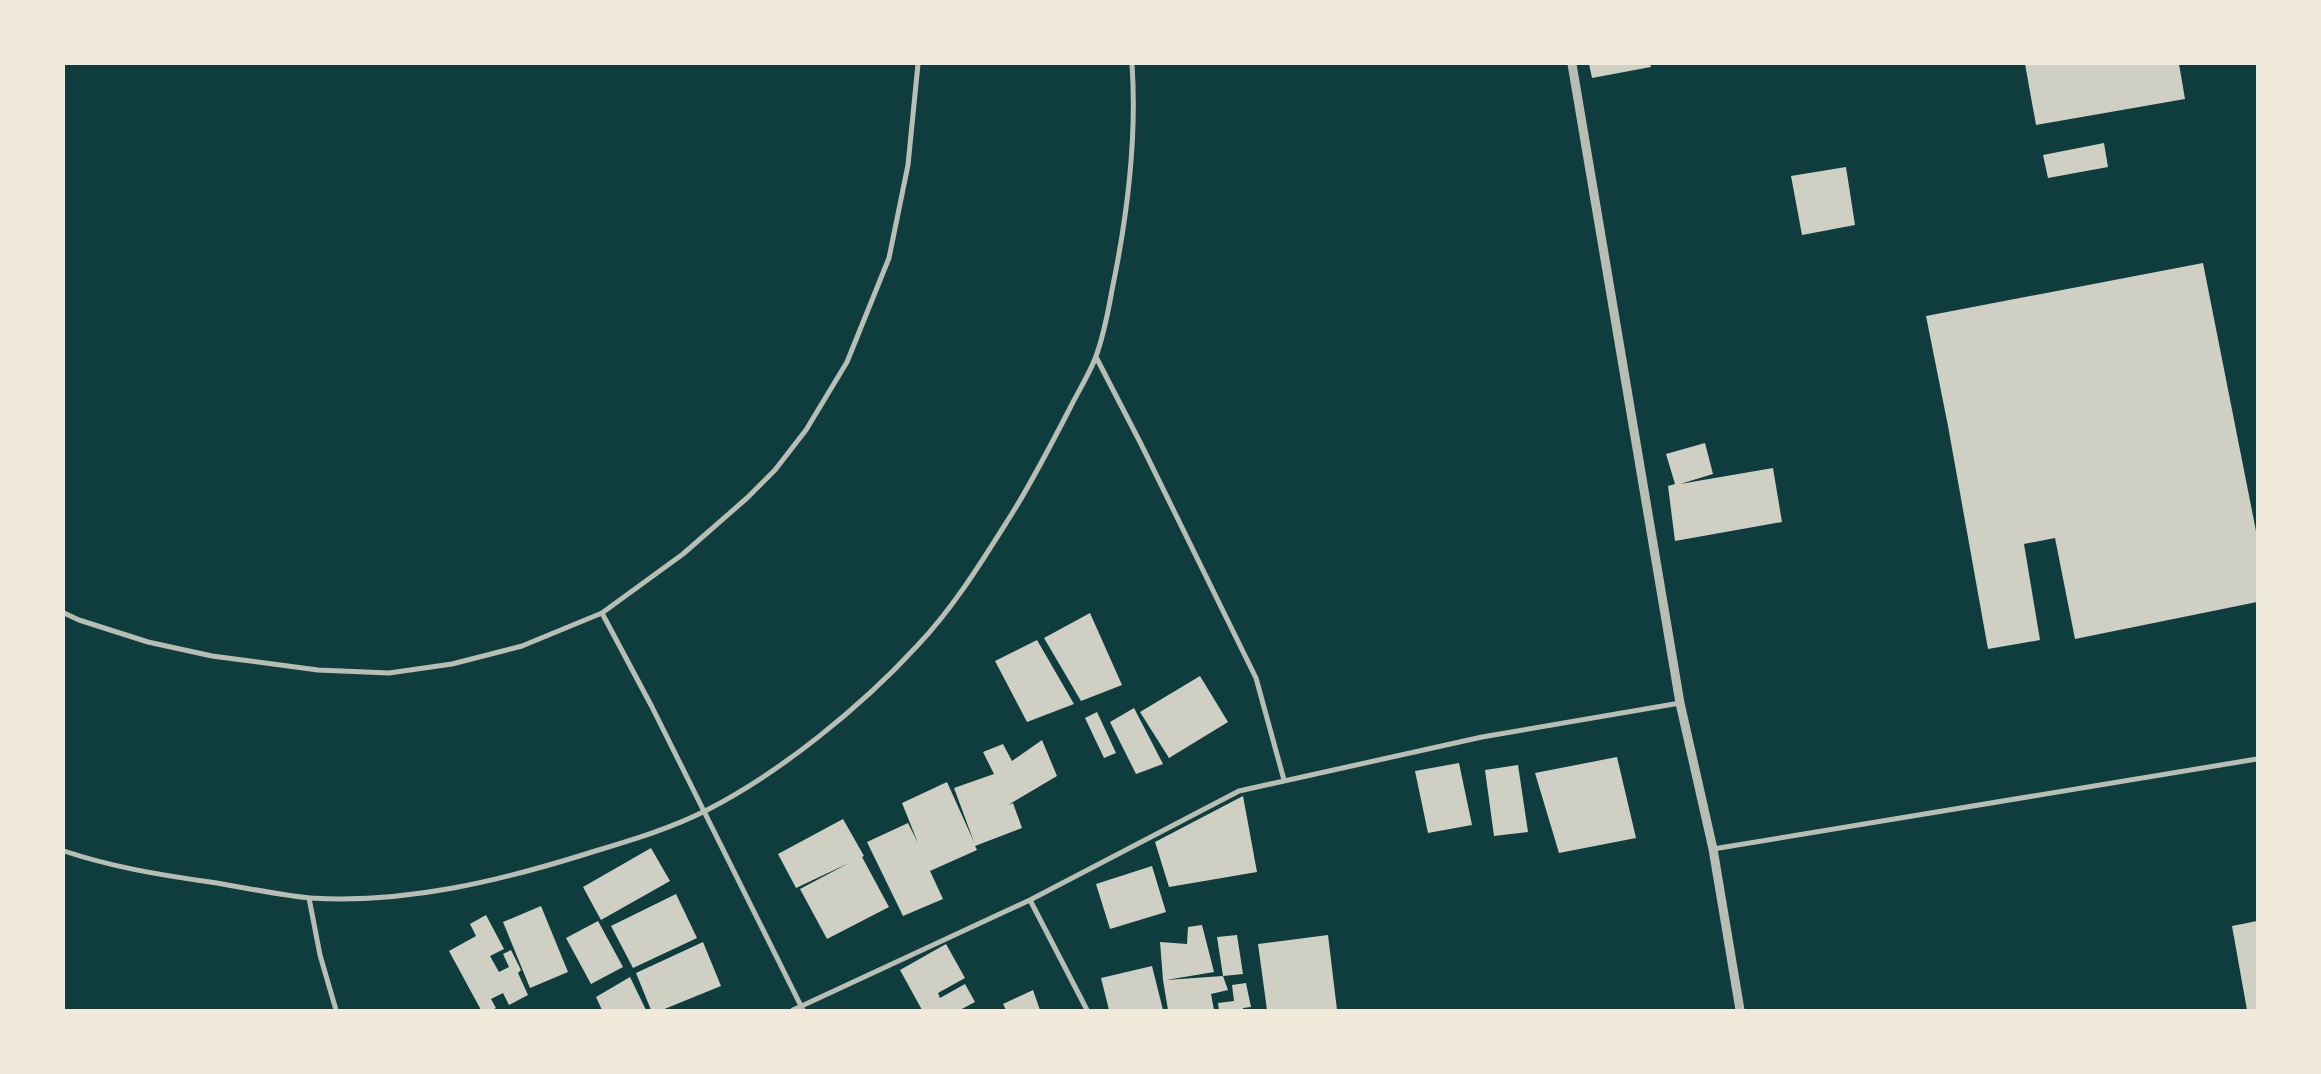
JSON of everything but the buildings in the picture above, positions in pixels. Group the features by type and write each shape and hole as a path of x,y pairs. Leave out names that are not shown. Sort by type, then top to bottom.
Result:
{"street":[{"path":"64,613 79,620 148,642 212,656 318,670 389,673 452,664 522,646 602,613 683,554 747,498 775,470 806,430 848,362 889,258 908,164 918,64"},
{"path":"64,851 103,864 309,898 360,898 413,893 484,882 562,862 635,839 705,812 753,783 805,745 858,703 918,645 975,572 1034,478 1096,357 1108,312 1126,218 1131,154 1132,64"},
{"path":"1572,64 1680,703 1712,849 1740,1010"},
{"path":"1096,357 1256,678 1284,780"},
{"path":"602,613 705,812 802,1008"},
{"path":"793,1010 802,1008 1030,900 1239,791 1482,737 1680,703"},
{"path":"1712,849 2257,759"},
{"path":"309,898 320,955 334,1010"},
{"path":"1030,900 1087,1010"}]}
